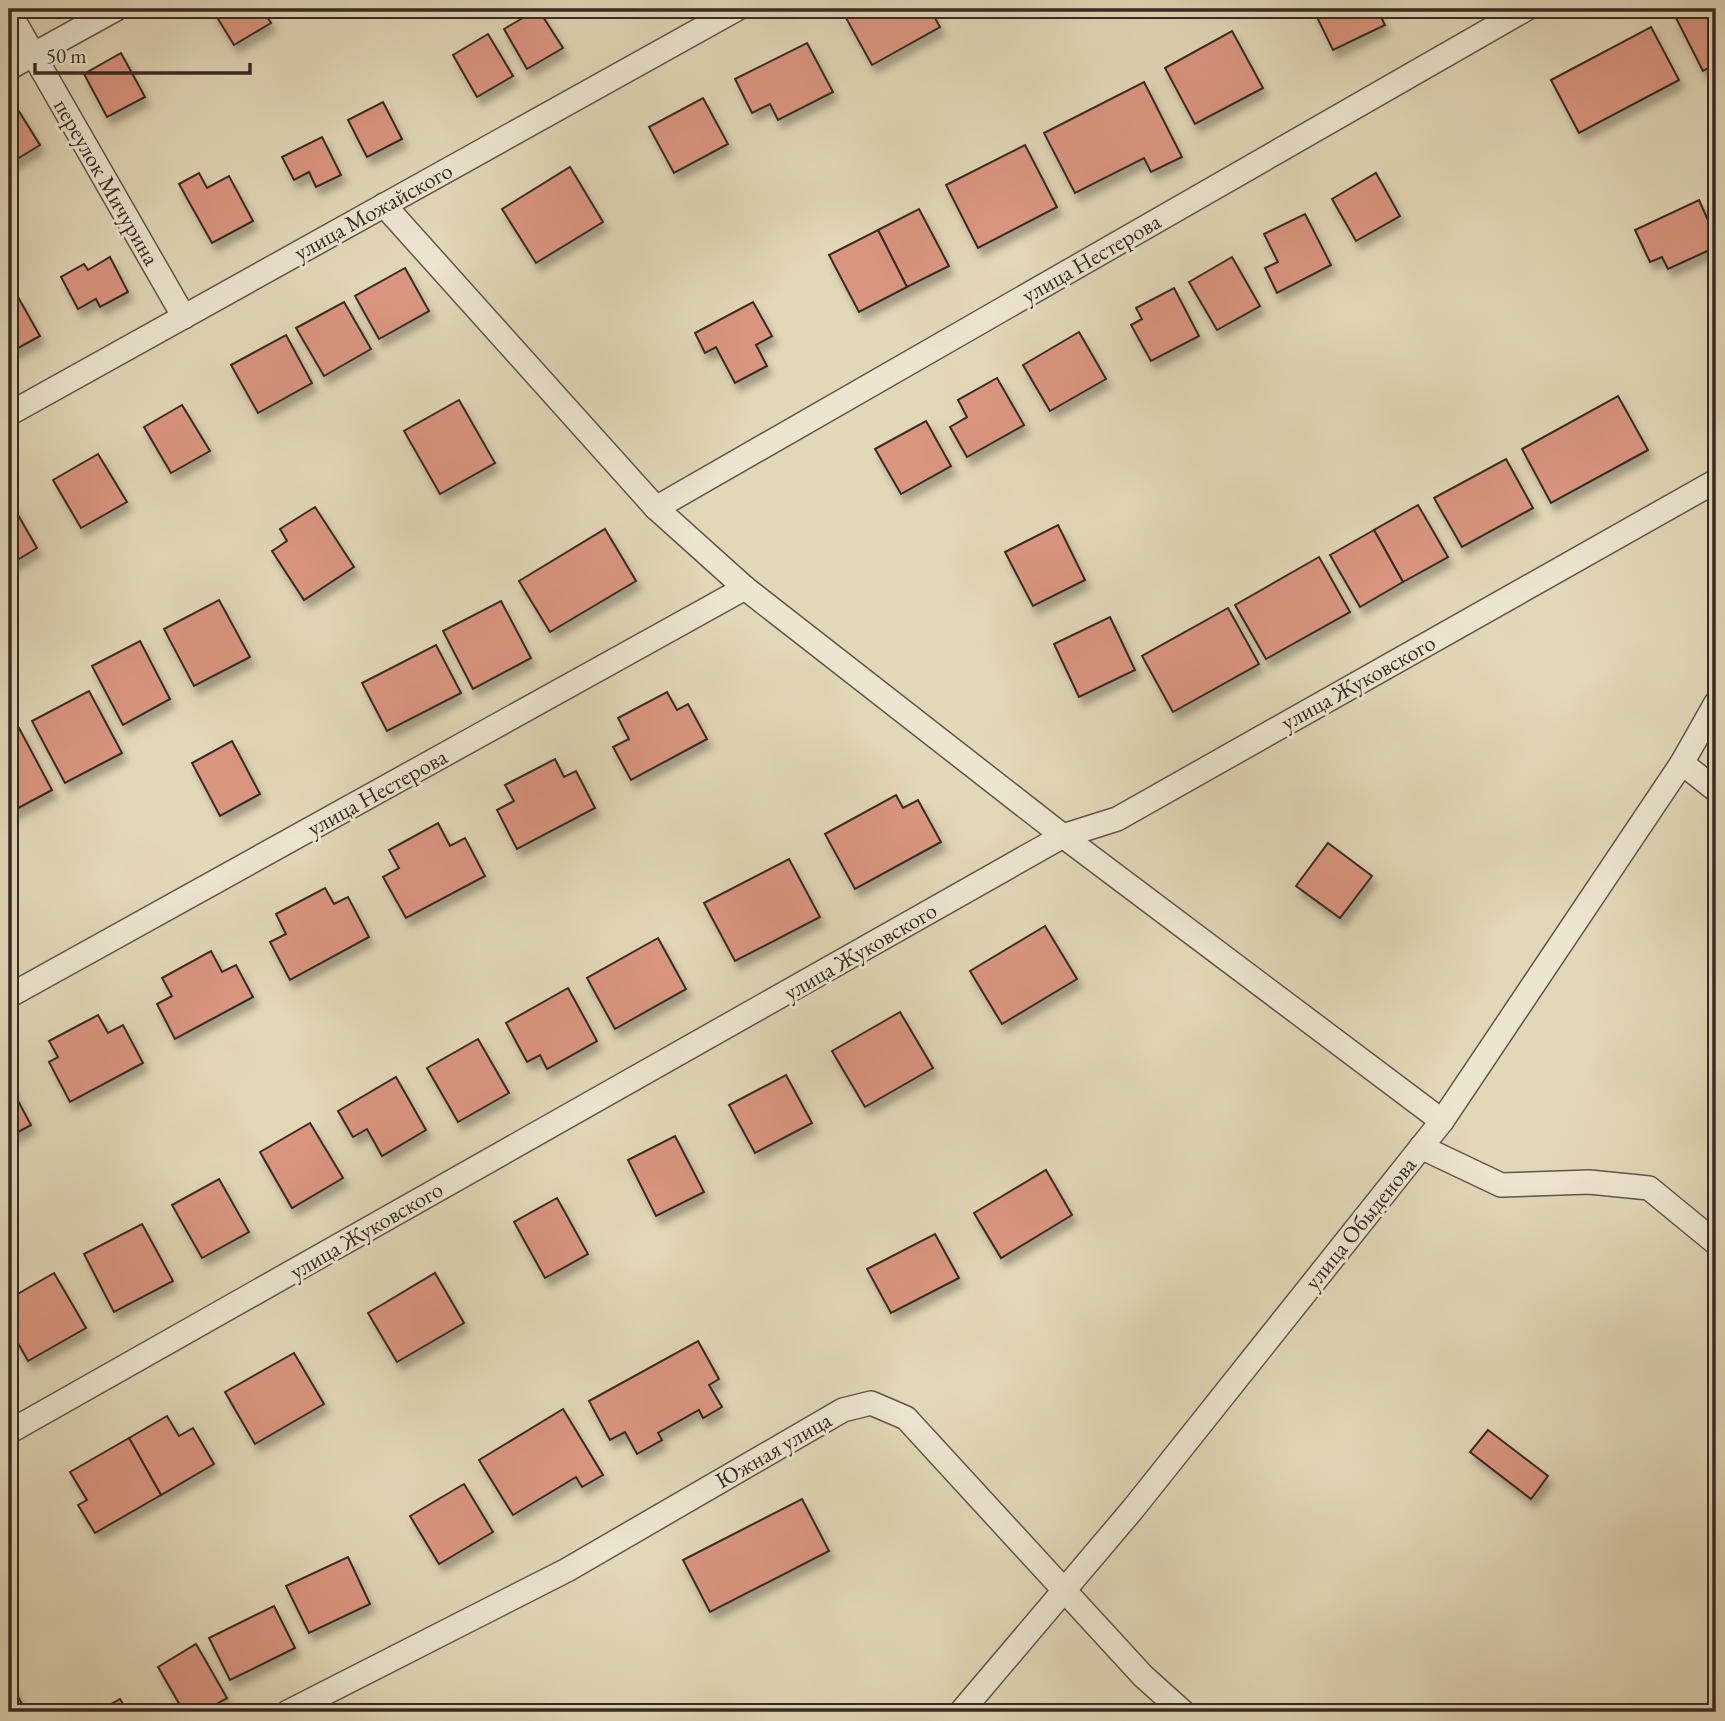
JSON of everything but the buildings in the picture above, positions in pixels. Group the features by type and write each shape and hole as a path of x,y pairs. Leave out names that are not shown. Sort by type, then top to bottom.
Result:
{"street":[{"path":"9,68 116,9"},
{"name":"улица Можайского","path":"9,414 737,9"},
{"name":"улица Нестерова","path":"656,508 1525,9"},
{"name":"переулок Мичурина","path":"9,12 184,317"},
{"path":"384,205 656,508 745,588 1063,835 1442,1121"},
{"name":"улица Жуковского","path":"9,1432 1063,835 1117,819 1716,481"},
{"name":"улица Нестерова","path":"9,996 745,588"},
{"name":"улица Обыденова","path":"961,1712 1141,1498 1442,1121 1682,763 1716,703"},
{"path":"1682,763 1716,790"},
{"path":"1421,1147 1501,1185 1589,1182 1648,1188 1716,1244"},
{"name":"Южная улица","path":"288,1712 567,1570 843,1410 871,1403 906,1418 1143,1676 1183,1712"}]}
